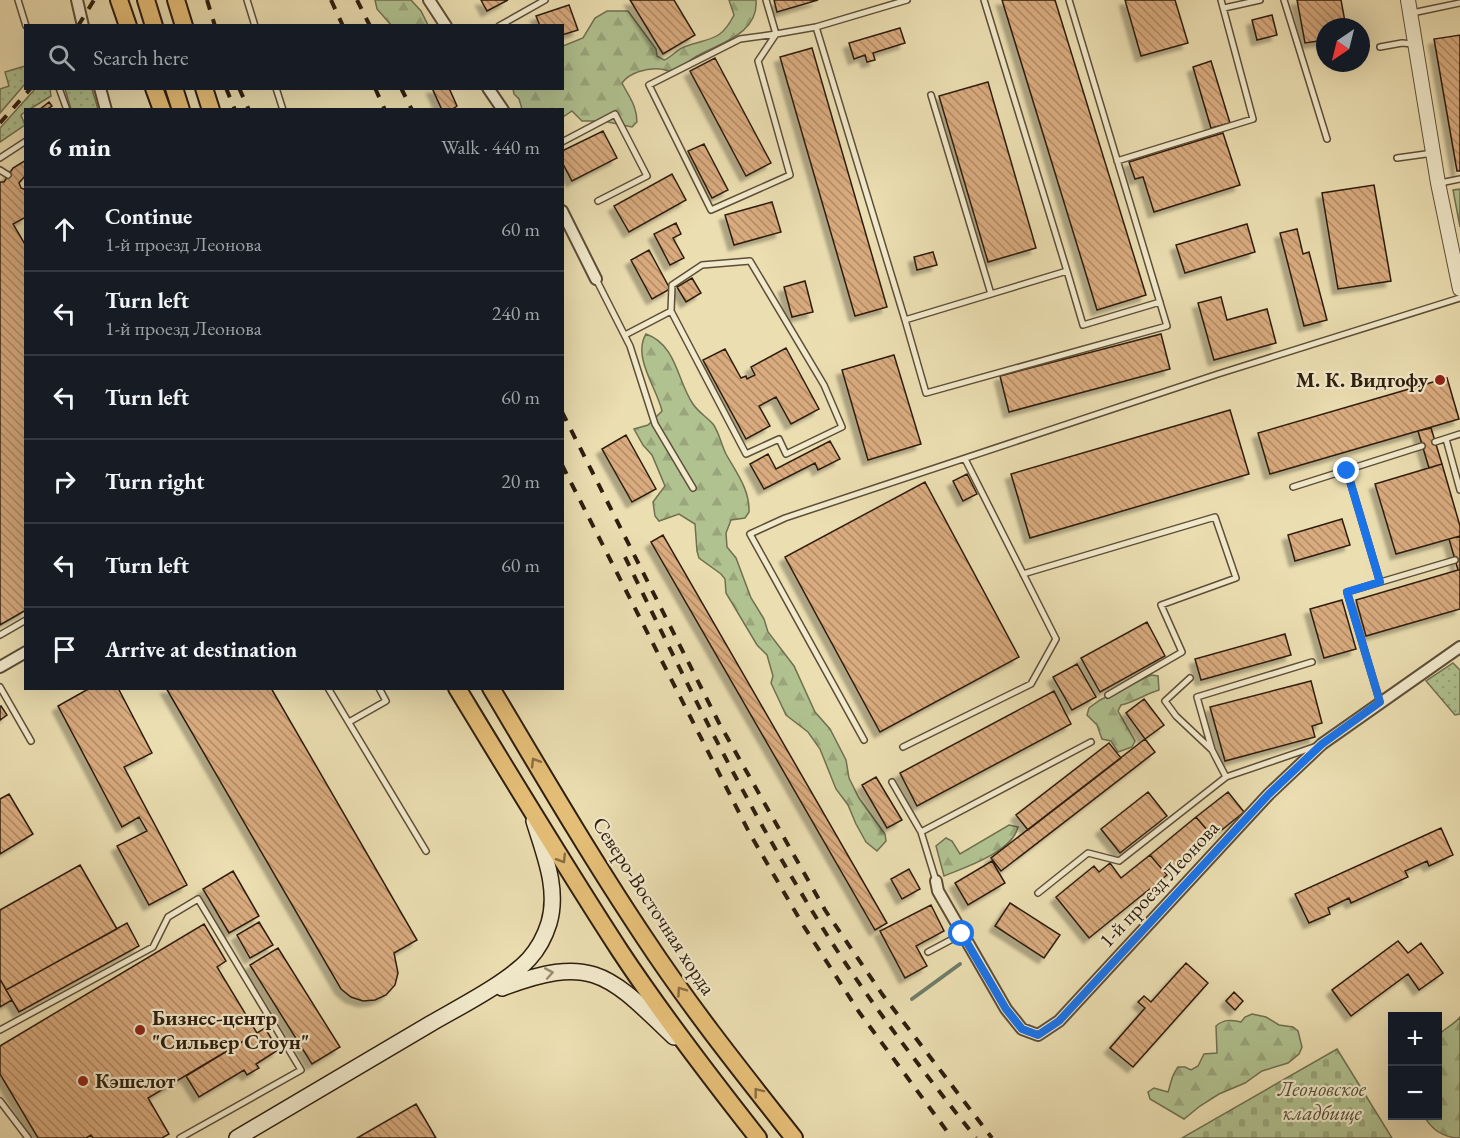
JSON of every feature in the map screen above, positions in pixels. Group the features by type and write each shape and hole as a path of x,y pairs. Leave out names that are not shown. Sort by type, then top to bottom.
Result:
{"main road":[{"path":"119,0 127,24"},
{"path":"146,0 153,24"},
{"path":"176,0 183,24"},
{"path":"155,90 161,108"},
{"path":"175,90 180,108"},
{"path":"205,90 210,108"},
{"path":"459,690 531,810 621,952 690,1052 758,1138"},
{"name":"Северо-Восточная хорда","path":"492,690 644,938 715,1038 794,1138"},
{"path":"237,1138 474,998 516,971 530,958 549,925 553,907 552,883 531,810"},
{"path":"474,998 540,974 562,970 583,971 604,978 627,992 690,1052"}],"street":[{"path":"77,0 82,22"},
{"path":"429,0 445,24"},
{"path":"1409,7 1438,183 1460,289"},
{"path":"101,90 105,108"},
{"path":"489,90 502,108"},
{"path":"564,215 596,279"},
{"name":"1-й проезд Леонова","path":"936,882 938,891 1006,1009 1022,1029 1038,1035 1059,1021 1269,794 1322,744 1460,647"},
{"path":"0,667 24,653"}],"lane":[{"path":"18,0 25,24"},
{"path":"247,0 254,24"},
{"path":"503,24 545,0"},
{"path":"765,0 776,34"},
{"path":"776,34 758,61 790,175 711,210 649,85 740,39 816,27 907,0"},
{"path":"984,0 1083,325 1160,302"},
{"path":"816,27 926,393 1167,326 1069,0"},
{"path":"1117,161 1253,119 1221,0"},
{"path":"1224,8 1260,0"},
{"path":"1284,0 1327,139"},
{"path":"1409,7 1460,3"},
{"path":"1380,46 1415,44"},
{"path":"60,90 66,108"},
{"path":"277,90 282,108"},
{"path":"931,95 992,294"},
{"path":"564,141 615,114 647,176 598,201"},
{"path":"0,158 24,142"},
{"path":"1397,158 1434,153"},
{"path":"0,170 8,175"},
{"path":"1438,183 1460,179"},
{"path":"750,261 825,385 842,427 786,454 779,439 746,454 671,311 672,285 702,265 750,261"},
{"path":"905,320 1067,271"},
{"path":"596,279 625,335 656,424 693,488"},
{"path":"864,740 750,534 785,518 1218,374 1460,298"},
{"path":"625,335 671,311"},
{"path":"1435,442 1460,434"},
{"path":"1446,438 1460,490"},
{"path":"1293,487 1422,446"},
{"path":"903,747 1031,684 1056,639 965,459"},
{"path":"1347,471 1380,582"},
{"path":"1023,574 1215,517 1236,578 1161,605 1182,652 1108,695"},
{"path":"1380,702 1347,592 1455,560"},
{"path":"0,635 24,621"},
{"path":"1226,777 1212,750 1197,697 1312,662"},
{"path":"1190,678 1165,701 1176,716 1212,750"},
{"path":"0,687 31,741"},
{"path":"329,690 426,851"},
{"path":"349,722 386,701 380,690"},
{"path":"921,832 1091,742"},
{"path":"1038,893 1088,853 1119,861 1226,777 1322,744"},
{"path":"892,782 921,832 936,882"},
{"path":"0,1030 153,947 168,917 198,899 301,1070 180,1138"},
{"path":"928,952 962,934"},
{"path":"0,1101 28,1138"}],"green space":[{"path":"375,0 411,0 421,11 428,24 390,24 377,9"},
{"path":"729,0 756,0 751,21 737,35 677,69 644,70 625,79 622,83 636,111 637,122 632,127 603,121 582,121 572,111 564,116 564,108 522,108 519,99 514,94 513,90 564,90 564,46 583,38 595,18 607,11 628,11 656,49 657,56 664,60 681,48 719,35 734,15"},
{"path":"24,66 24,85 0,113 0,89 9,86 5,72"},
{"path":"34,90 50,90 51,96 32,108 24,108 24,113 21,115 24,126 0,142 0,128"},
{"path":"65,90 92,90 98,108 71,108"},
{"path":"1460,189 1460,227 1453,190"},
{"path":"646,334 664,346 670,355 688,395 695,407 715,427 726,454 742,482 749,504 749,512 745,518 731,520 726,533 727,547 736,558 751,598 764,619 768,632 794,666 815,712 830,729 846,760 849,778 859,798 885,834 886,841 877,851 866,842 848,805 836,789 820,749 808,732 786,715 771,683 773,676 767,655 757,645 726,593 725,579 699,558 695,524 679,514 659,521 655,516 653,502 665,486 652,455 634,429 648,425 662,411 644,362 642,343"},
{"path":"1453,663 1460,670 1460,714 1455,715 1426,681"},
{"path":"1151,675 1158,676 1159,690 1121,705 1118,711 1135,741 1132,747 1118,752 1111,741 1102,739 1097,725 1087,715 1089,708 1100,700"},
{"path":"1009,825 1018,827 1007,844 987,858 944,876 936,846 946,838 952,841 960,854"},
{"path":"1252,1014 1266,1017 1279,1025 1293,1027 1298,1031 1302,1047 1299,1054 1288,1063 1262,1071 1245,1083 1219,1094 1184,1119 1150,1099 1148,1092 1154,1088 1168,1092 1172,1077 1178,1067 1191,1070 1198,1066 1204,1054 1217,1053 1216,1026 1227,1021 1241,1022"},
{"path":"1460,1017 1460,1138 1448,1137 1439,1132 1427,1120 1442,1120 1442,1032"},
{"name":"Леоновское кладбище","path":"1337,1049 1392,1138 1182,1138"}],"building":[{"path":"481,0 508,0 487,11"},
{"path":"630,0 674,0 695,35 663,54"},
{"path":"774,0 818,0 777,12"},
{"path":"1002,0 1055,0 1146,295 1097,310"},
{"path":"1125,0 1175,0 1188,43 1141,56"},
{"path":"1297,0 1341,0 1344,18 1316,18 1316,41 1305,43"},
{"path":"569,5 578,30 564,34 564,24 539,24 536,16"},
{"path":"1272,15 1277,35 1257,40 1252,20"},
{"path":"900,28 905,43 873,53 875,60 867,62 865,55 854,59 849,43"},
{"path":"1460,35 1460,171 1457,171 1434,39"},
{"path":"812,48 887,307 855,316 780,57"},
{"path":"715,58 771,163 746,176 690,71"},
{"path":"1211,61 1230,123 1211,128 1193,67"},
{"path":"988,82 1036,248 988,262 939,96"},
{"path":"433,90 450,90 457,106 441,108"},
{"path":"49,102 52,106 49,108 42,108"},
{"path":"603,131 617,158 572,181 564,166 564,150"},
{"path":"1223,133 1240,185 1154,212 1143,177 1135,179 1129,162"},
{"path":"704,144 728,190 712,198 688,151"},
{"path":"24,161 24,177 19,183 24,189 24,218 13,224 24,243 24,611 0,625 0,182 4,182 13,168"},
{"path":"672,174 686,200 629,232 614,206"},
{"path":"1374,185 1391,281 1338,289 1322,193"},
{"path":"772,202 781,232 734,245 725,215"},
{"path":"676,223 681,234 673,238 684,258 670,265 654,234"},
{"path":"1247,224 1255,252 1185,273 1176,245"},
{"path":"1297,229 1303,254 1309,252 1327,320 1304,326 1280,233"},
{"path":"649,250 670,289 652,299 631,260"},
{"path":"933,252 937,265 917,270 914,257"},
{"path":"692,278 701,293 686,302 677,287"},
{"path":"805,281 813,312 792,317 784,287"},
{"path":"1221,297 1227,320 1267,309 1276,343 1214,360 1198,303"},
{"path":"1161,334 1170,369 1009,412 1000,376"},
{"path":"786,348 819,409 791,424 776,397 759,406 770,426 746,439 703,360 725,349 741,378 746,376 747,379 755,375 751,367"},
{"path":"894,355 921,444 868,460 842,370"},
{"path":"1447,378 1459,419 1270,474 1258,433"},
{"path":"1230,410 1249,474 1030,538 1011,474"},
{"path":"1431,428 1442,464 1429,468 1418,431"},
{"path":"626,435 656,489 632,502 602,449"},
{"path":"830,441 840,459 818,470 815,463 764,489 750,464 768,454 776,469"},
{"path":"1442,464 1460,526 1460,536 1396,554 1375,484"},
{"path":"967,474 977,494 963,501 953,481"},
{"path":"925,482 1019,657 880,732 785,557"},
{"path":"1342,519 1350,545 1295,561 1288,535"},
{"path":"663,535 887,923 875,930 651,542"},
{"path":"1460,536 1460,570 1458,570 1449,539"},
{"path":"1460,570 1460,609 1366,636 1356,600"},
{"path":"1342,600 1356,649 1324,658 1310,609"},
{"path":"1147,622 1165,656 1100,692 1081,658"},
{"path":"1285,634 1291,655 1201,680 1195,659"},
{"path":"1077,664 1096,697 1072,710 1053,677"},
{"path":"1311,681 1322,723 1312,726 1315,737 1225,761 1210,707"},
{"path":"86,690 119,690 152,753 124,767 187,885 149,905 117,846 147,831 139,817 122,827 58,706"},
{"path":"167,690 272,690 417,940 394,953 398,973 395,985 386,995 375,1000 363,1001 351,997 341,989"},
{"path":"1054,691 1071,724 917,806 900,773"},
{"path":"1144,699 1164,725 1145,739 1126,713"},
{"path":"0,707 7,715 0,720"},
{"path":"1145,739 1155,752 1001,871 991,858"},
{"path":"1109,743 1121,758 1028,830 1016,815"},
{"path":"876,777 902,820 887,828 862,785"},
{"path":"1148,792 1167,816 1120,853 1101,829"},
{"path":"1228,792 1244,812 1213,837 1196,817"},
{"path":"9,794 33,834 0,854 0,799"},
{"path":"1196,817 1213,837 1167,875 1150,855"},
{"path":"1441,828 1453,855 1429,866 1427,861 1405,871 1408,877 1351,903 1349,898 1328,908 1330,914 1309,923 1295,894"},
{"path":"1150,855 1167,875 1089,938 1056,897 1094,866 1099,872 1110,863 1121,878"},
{"path":"992,861 1005,883 968,905 955,883"},
{"path":"80,865 117,929 6,990 0,979 0,910"},
{"path":"909,869 920,889 902,899 891,879"},
{"path":"233,871 259,916 229,933 203,889"},
{"path":"1010,903 1060,935 1044,958 995,926"},
{"path":"931,905 944,931 916,946 927,966 905,978 880,931"},
{"path":"259,922 273,945 250,958 237,935"},
{"path":"127,923 139,946 19,1012 6,990"},
{"name":"Бизнес-центр \"Сильвер Стоун\"","path":"204,924 226,961 217,967 257,1033 148,1098 169,1134 162,1138 93,1138 91,1135 86,1138 38,1138 0,1074 0,1046"},
{"path":"1398,941 1408,953 1421,943 1443,973 1419,990 1408,974 1351,1016 1332,990"},
{"path":"278,948 340,1047 312,1064 250,965"},
{"path":"1186,963 1208,983 1133,1067 1110,1048 1145,1008 1138,1002 1144,996 1151,1002"},
{"path":"0,979 12,1000 0,1007"},
{"path":"1234,992 1243,1001 1235,1010 1226,1001"},
{"path":"265,1028 278,1050 256,1064 259,1068 247,1075 244,1070 199,1097 186,1076"},
{"path":"416,1104 436,1138 357,1138"}],"waterway":[{"path":"912,999 960,964"}],"railway":[{"path":"79,24 94,0"},
{"path":"207,0 214,24"},
{"path":"331,0 342,24"},
{"path":"357,0 369,24"},
{"path":"0,123 29,90"},
{"path":"227,90 234,108"},
{"path":"240,90 248,108"},
{"path":"376,90 384,108"},
{"path":"402,90 411,108"},
{"path":"564,416 719,723 825,910 882,994 992,1138"},
{"path":"564,469 750,834 803,925 859,1012 952,1138"},
{"path":"625,557 692,693 788,871 871,1001 976,1138"}],"place":[{"name":"М. К. Видгофу","path":"1440,380"},
{"name":"Бизнес-центр \"Сильвер Стоун\"","path":"140,1030"},
{"name":"Кэшелот","path":"83,1081"}],"route":[{"path":"962,934 1006,1009 1022,1029 1038,1035 1059,1021 1269,794 1322,744 1380,702 1347,592 1380,582 1347,471"}]}
